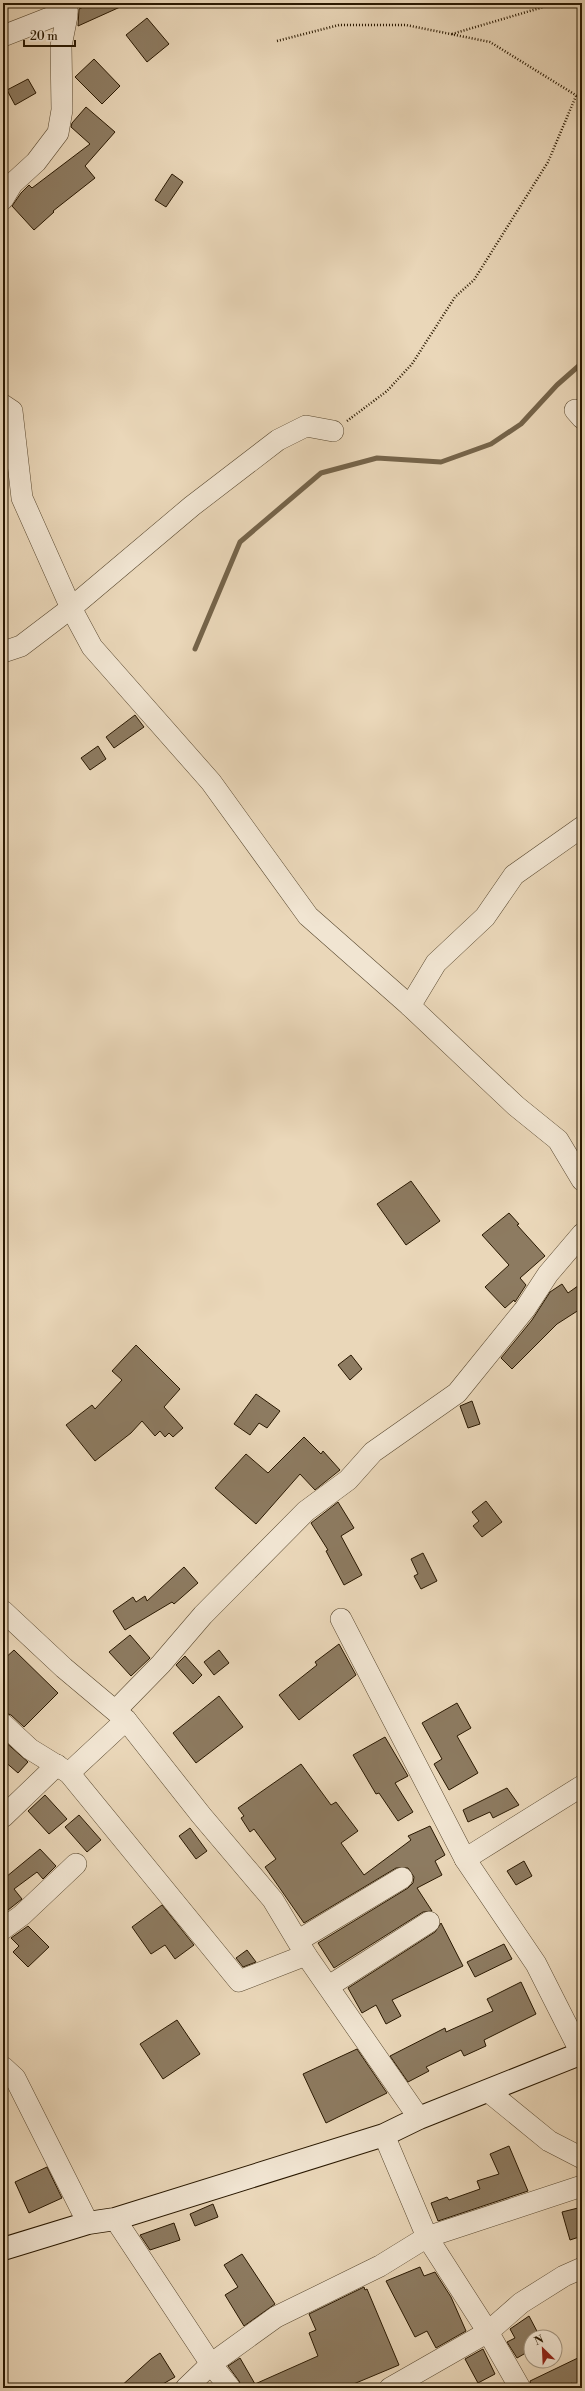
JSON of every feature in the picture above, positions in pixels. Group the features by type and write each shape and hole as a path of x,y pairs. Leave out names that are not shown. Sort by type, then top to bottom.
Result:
{"street":[{"path":"3,36 67,7"},
{"path":"6,187 36,162 58,133 62,110 61,46 67,7"},
{"path":"3,405 12,411 22,498 71,608 92,647 211,782 308,916 410,1006 516,1106 558,1140 581,1176"},
{"path":"3,652 21,646 71,608 192,506 278,440 306,426 333,431"},
{"path":"410,1006 436,963 485,917 514,875 582,827"},
{"path":"3,1817 63,1769 121,1715 161,1664 204,1615 306,1511 348,1480 373,1452 457,1393 525,1309 548,1274 582,1234"},
{"path":"3,1611 64,1668 121,1715 201,1816 273,1900 302,1947 419,2118"},
{"path":"3,2249 88,2223 115,2219 384,2135 419,2118 489,2092 582,2053 536,1964 465,1858 341,1618"},
{"path":"3,1724 30,1749 63,1769 239,1981 302,1947 402,1878"},
{"path":"465,1858 582,1786"},
{"path":"3,1929 22,1915 76,1864"},
{"path":"329,1986 429,1922"},
{"path":"3,2067 15,2078 88,2223"},
{"path":"489,2092 549,2141 582,2158"},
{"path":"384,2135 427,2237 488,2332 520,2388"},
{"path":"186,2388 211,2364 276,2317 380,2266 427,2237 582,2186"},
{"path":"115,2219 211,2364 230,2388"},
{"path":"390,2388 488,2332 521,2303 564,2276 582,2268"}],"path":[{"path":"452,34 557,3"},
{"path":"277,41 339,25 406,26 452,34 490,42 582,99"},
{"path":"333,431 387,391 412,364 455,297 474,280 494,252 548,162 576,96"}],"building":[{"path":"92,3 129,3 78,26 79,9"},
{"path":"147,18 169,44 147,62 126,35"},
{"path":"94,59 120,86 102,104 75,77"},
{"path":"28,79 36,93 15,105 7,90"},
{"path":"86,107 115,132 85,166 95,178 53,211 54,212 34,230 12,206 29,185 32,188 90,144 71,127 72,123"},
{"path":"172,174 183,182 166,207 155,200"},
{"path":"135,715 144,727 114,748 106,737"},
{"path":"98,746 106,759 90,770 81,758"},
{"path":"411,1181 440,1221 406,1245 377,1204"},
{"path":"509,1213 519,1224 517,1225 545,1256 520,1278 526,1285 515,1302 514,1300 505,1308 485,1287 509,1265 482,1235"},
{"path":"582,1283 582,1308 557,1324 512,1369 501,1358 532,1320 550,1292 562,1284 568,1293"},
{"path":"136,1345 180,1389 164,1407 183,1428 173,1437 169,1433 165,1437 160,1431 155,1436 142,1421 131,1433 95,1461 66,1425 92,1405 95,1409 122,1380 112,1371"},
{"path":"351,1355 362,1369 350,1380 338,1365"},
{"path":"256,1394 280,1411 267,1428 259,1423 250,1435 234,1424"},
{"path":"472,1401 480,1424 468,1428 460,1406"},
{"path":"304,1437 321,1454 323,1451 340,1470 315,1490 300,1474 256,1524 215,1488 246,1454 268,1473"},
{"path":"486,1501 502,1522 482,1537 473,1526 479,1521 472,1512"},
{"path":"338,1502 354,1528 341,1536 362,1575 344,1585 326,1551 328,1550 311,1523"},
{"path":"423,1553 437,1581 421,1589 414,1576 418,1574 411,1559"},
{"path":"184,1567 198,1583 174,1604 172,1602 125,1630 113,1611 133,1597 136,1602 145,1596 147,1601"},
{"path":"130,1635 150,1658 131,1676 109,1652"},
{"path":"339,1644 356,1675 299,1720 279,1695 317,1665 315,1662"},
{"path":"14,1650 58,1693 24,1727 11,1715 3,1712 3,1660"},
{"path":"219,1650 229,1663 214,1675 204,1662"},
{"path":"185,1656 202,1675 193,1684 176,1665"},
{"path":"219,1696 243,1727 196,1763 173,1733"},
{"path":"457,1703 471,1728 457,1736 478,1773 449,1790 434,1764 442,1759 422,1723"},
{"path":"385,1737 408,1776 395,1783 413,1812 398,1821 379,1793 376,1794 353,1755"},
{"path":"3,1740 28,1762 18,1773 3,1760"},
{"path":"301,1764 331,1805 336,1802 358,1831 341,1843 364,1875 411,1840 408,1836 430,1826 445,1855 435,1861 442,1875 417,1888 432,1911 423,1912 334,1968 318,1943 408,1888 413,1883 414,1877 408,1868 396,1868 304,1923 265,1867 276,1859 254,1829 250,1832 241,1818 244,1816 238,1808"},
{"path":"507,1788 519,1805 493,1818 490,1812 468,1822 463,1810"},
{"path":"45,1795 67,1819 49,1834 28,1811"},
{"path":"79,1815 101,1840 87,1852 65,1827"},
{"path":"190,1828 207,1851 196,1859 179,1836"},
{"path":"40,1849 56,1866 43,1879 37,1872 14,1889 22,1899 3,1914 3,1873 6,1877"},
{"path":"524,1861 532,1876 516,1885 507,1871"},
{"path":"162,1905 194,1945 175,1959 165,1945 151,1954 132,1927"},
{"path":"441,1923 463,1966 392,2000 401,2016 386,2024 376,2005 362,2013 348,1988 435,1932"},
{"path":"28,1926 49,1947 28,1967 13,1952 19,1946 11,1938"},
{"path":"504,1944 512,1959 475,1977 467,1962"},
{"path":"247,1950 256,1962 243,1967 236,1958"},
{"path":"521,1982 536,2014 484,2040 486,2046 464,2056 461,2050 426,2067 429,2071 408,2082 390,2056 445,2028 446,2032 493,2011 487,1999"},
{"path":"177,2020 200,2054 163,2079 140,2044"},
{"path":"357,2049 387,2093 326,2123 303,2074"},
{"path":"509,2146 528,2191 438,2221 431,2203 447,2197 449,2200 480,2189 477,2181 499,2174 490,2154"},
{"path":"47,2167 62,2198 29,2213 15,2182"},
{"path":"213,2204 218,2217 195,2226 190,2214"},
{"path":"582,2207 582,2236 570,2240 562,2212"},
{"path":"174,2223 180,2240 150,2250 140,2235"},
{"path":"242,2254 275,2304 244,2326 225,2295 238,2287 224,2265"},
{"path":"420,2267 424,2276 435,2272 451,2297 466,2331 436,2348 427,2331 415,2337 386,2281"},
{"path":"364,2287 365,2290 367,2289 399,2365 344,2388 242,2388 239,2381 228,2366 240,2358 255,2384 318,2356 309,2333 316,2330 309,2314"},
{"path":"529,2316 536,2329 523,2329 523,2355 517,2358 507,2342 515,2338 510,2329"},
{"path":"483,2349 495,2374 478,2383 465,2359"},
{"path":"160,2353 175,2377 156,2388 119,2388 151,2359"},
{"path":"582,2356 582,2388 574,2388 572,2383 563,2388 532,2388 530,2381 555,2369 563,2369 563,2365"}],"waterway":[{"path":"195,649 240,542 321,473 377,458 441,462 491,444 521,424 557,385 582,363"}]}
